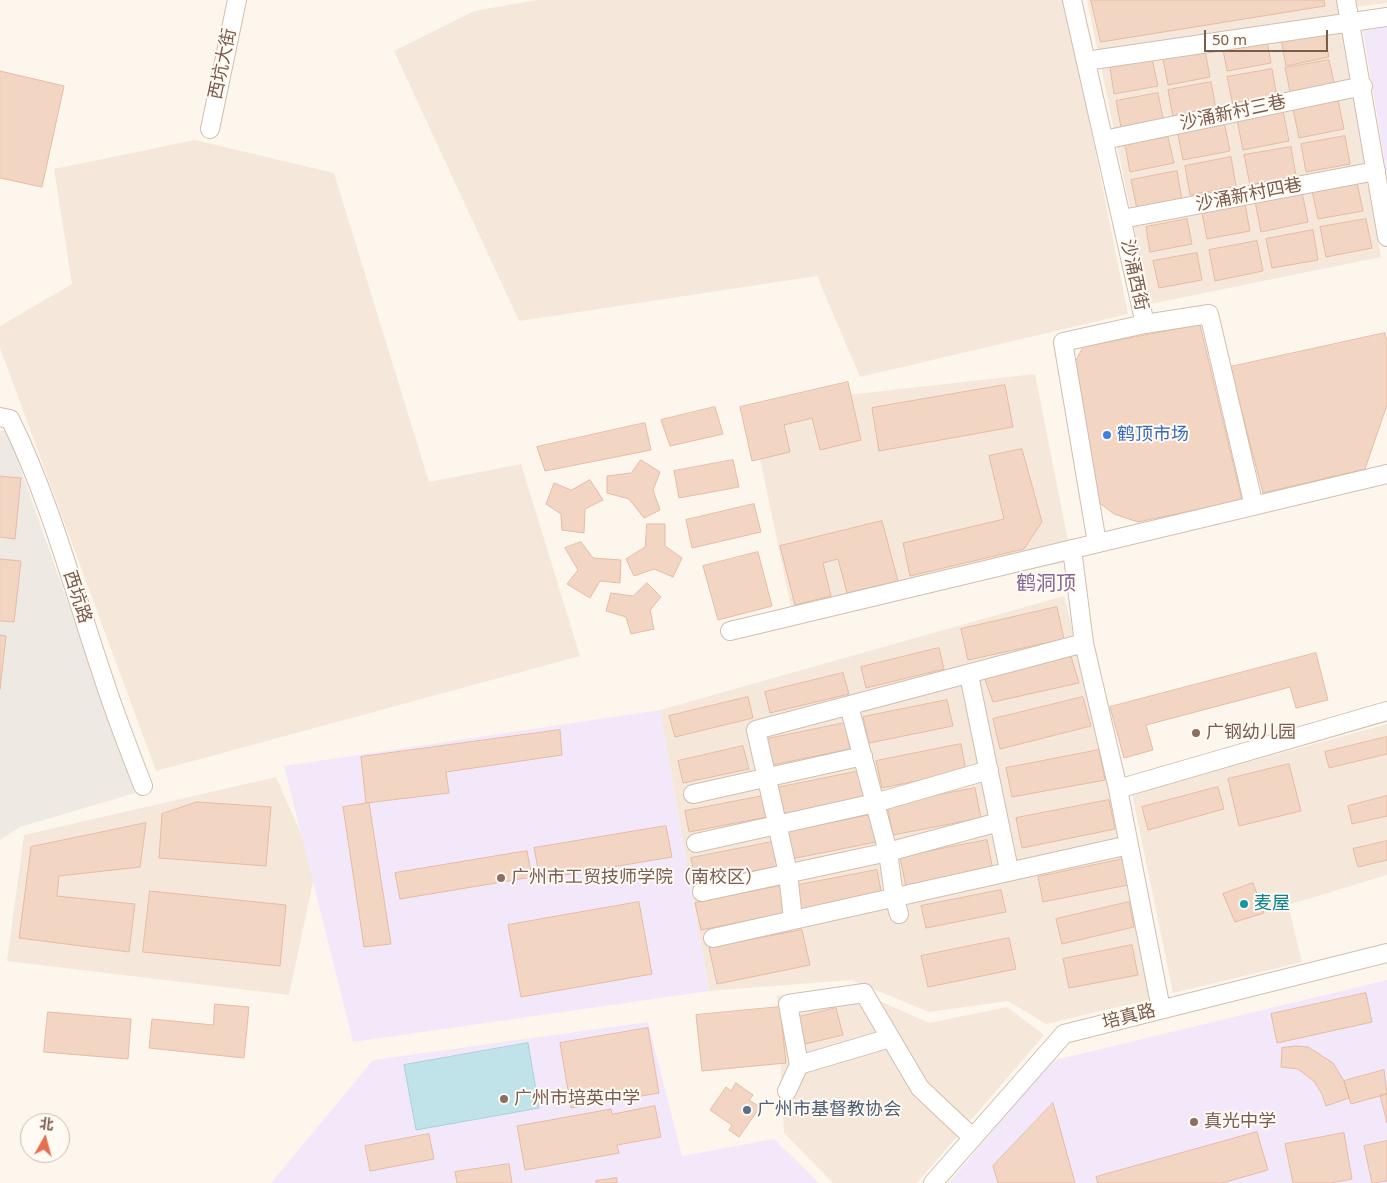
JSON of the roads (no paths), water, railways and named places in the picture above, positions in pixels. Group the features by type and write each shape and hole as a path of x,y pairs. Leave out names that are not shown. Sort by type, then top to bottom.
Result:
{"street":[{"name":"西坑大街","path":"210,128 237,0"},
{"name":"沙涌西街","path":"1072,0 1145,324 1209,314 1254,506"},
{"path":"1346,0 1363,86 1387,238"},
{"path":"1086,61 1387,17"},
{"name":"沙涌新村三巷","path":"1104,140 1363,86"},
{"name":"沙涌新村四巷","path":"1122,219 1376,171"},
{"path":"1097,543 1063,342 1145,324"},
{"name":"西坑路","path":"0,417 10,419 22,444 64,559 105,685 143,786"},
{"path":"730,631 1387,474"},
{"path":"1072,549 1084,643 1118,789 1161,1009"},
{"path":"793,919 788,873 756,730 1084,643"},
{"path":"969,675 1009,870"},
{"path":"849,706 888,852 894,896 900,914"},
{"path":"1118,789 1387,711"},
{"path":"693,794 768,779 863,756"},
{"path":"696,843 875,803 989,770"},
{"path":"702,892 888,852 999,822"},
{"path":"713,938 1009,870 1129,845"},
{"name":"培真路","path":"933,1183 1064,1034 1387,953"},
{"path":"787,1091 799,1065 788,1004 864,993 920,1088 973,1138"},
{"path":"799,1065 890,1038"}],"water":[{"path":"528,1043 539,1108 416,1130 404,1065"}],"place":[{"name":"鹤顶市场","path":"1107,435"},
{"name":"广钢幼儿园","path":"1196,733"},
{"name":"广州市工贸技师学院（南校区）","path":"501,878"},
{"name":"麦屋","path":"1244,904"},
{"name":"广州市培英中学","path":"504,1099"},
{"name":"广州市基督教协会","path":"747,1110"},
{"name":"真光中学","path":"1194,1122"}],"district":[{"name":"鹤洞顶","path":"1046,584"}]}
